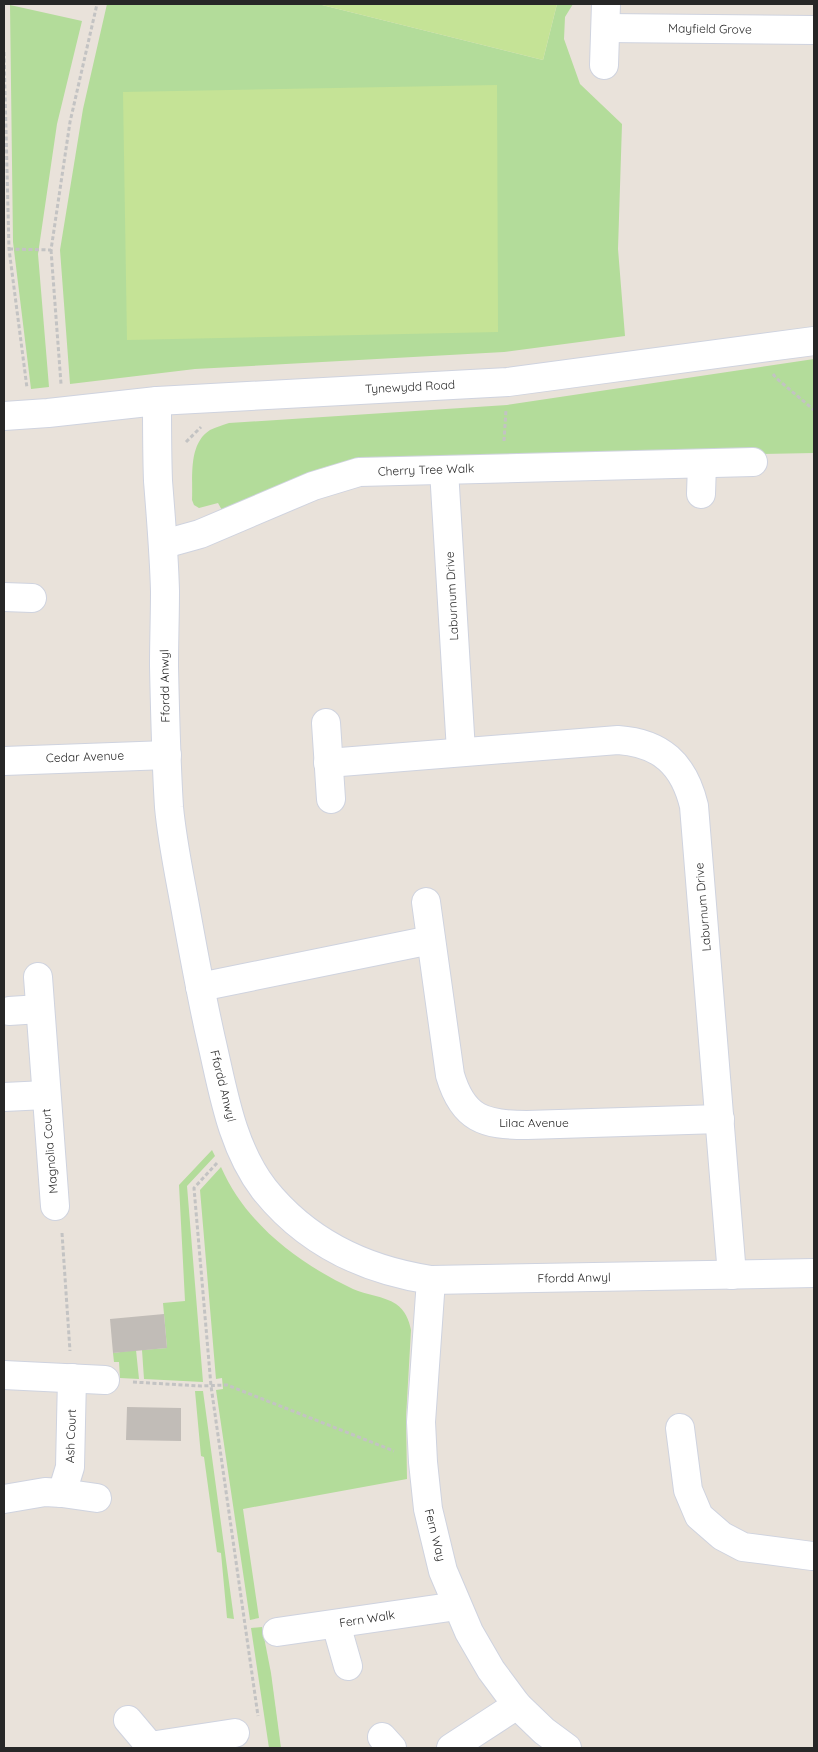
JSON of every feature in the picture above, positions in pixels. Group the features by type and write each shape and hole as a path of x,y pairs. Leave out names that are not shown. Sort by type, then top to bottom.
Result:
{"street":[{"name":"Mayfield Grove","path":"604,65 606,16 814,30"},
{"name":"Tynewydd Road","path":"17,415 157,401 508,382 814,341"},
{"name":"Ffordd Anwyl","path":"157,401 158,479 164,544 164,666 167,755 175,852 200,987 227,1107 238,1143 248,1164 264,1188 282,1209 306,1230 329,1246 373,1267 402,1276 432,1280 814,1273"},
{"name":"Cherry Tree Walk","path":"164,544 200,534 336,477 359,472 753,462"},
{"path":"701,494 702,464"},
{"name":"Laburnum Drive","path":"444,470 461,751"},
{"path":"4,597 32,598"},
{"path":"326,723 331,799"},
{"name":"Laburnum Drive","path":"328,763 618,740 633,741 658,750 678,767 686,779 694,806 732,1276"},
{"name":"Cedar Avenue","path":"4,761 167,755"},
{"name":"Lilac Avenue","path":"426,902 450,1075 455,1092 464,1106 481,1120 501,1125 527,1125 720,1119"},
{"path":"200,987 431,940"},
{"name":"Magnolia Court","path":"38,977 54,1206"},
{"path":"9,1011 40,1009"},
{"name":"Magnolia Court","path":"4,1097 46,1095"},
{"name":"Fern Way","path":"432,1280 421,1422 422,1462 434,1539 457,1606 469,1632 491,1670 517,1706 544,1731 567,1748"},
{"path":"4,1375 105,1380"},
{"name":"Ash Court","path":"62,1493 70,1467 72,1378"},
{"path":"680,1428 688,1490 700,1516 722,1536 743,1547 814,1556"},
{"path":"4,1499 45,1492 97,1498"},
{"name":"Fern Walk","path":"277,1632 457,1606"},
{"path":"336,1624 348,1666"},
{"path":"451,1748 517,1706"},
{"path":"128,1720 149,1747 235,1733"}],"path":[{"path":"63,411 51,250 70,122 97,4"},
{"path":"4,52 9,249 17,415"},
{"path":"9,249 51,250"},
{"path":"767,347 768,365 776,378 814,410"},
{"path":"502,468 508,382"},
{"path":"238,1143 194,1188 210,1386 258,1720"},
{"path":"54,1206 61,1225 72,1378"},
{"path":"105,1380 210,1386 227,1385 422,1462"}],"green space":[{"path":"107,4 318,4 543,60 557,4 573,4 565,17 564,39 580,84 622,124 618,249 625,336 504,352 195,369 70,384 60,250 83,109"},
{"path":"318,4 557,4 543,60"},
{"path":"10,5 82,21 57,124 38,254 49,387 31,389 13,242"},
{"path":"497,85 498,332 127,340 123,92"},
{"path":"814,359 814,453 354,461 337,464 303,475 223,512 218,503 199,508 194,505 192,500 192,471 198,444 210,430 229,423 507,405"},
{"path":"212,1150 215,1156 187,1186 203,1382 144,1379 142,1350 167,1348 163,1303 185,1301 179,1185"},
{"path":"221,1167 244,1206 276,1240 333,1279 358,1291 396,1304 402,1309 411,1330 406,1418 407,1479 243,1509 259,1618 250,1620 216,1390 223,1389 222,1378 216,1379 200,1190"},
{"path":"136,1350 139,1379 120,1378 119,1362 114,1362 113,1353"},
{"path":"195,1391 203,1391 234,1619 227,1618 221,1553 217,1552 204,1457 201,1456"},
{"path":"262,1627 271,1673 281,1748 269,1748 251,1628"}],"building":[{"path":"164,1314 167,1348 113,1353 110,1319"},
{"path":"127,1407 181,1408 181,1441 126,1440"}]}
